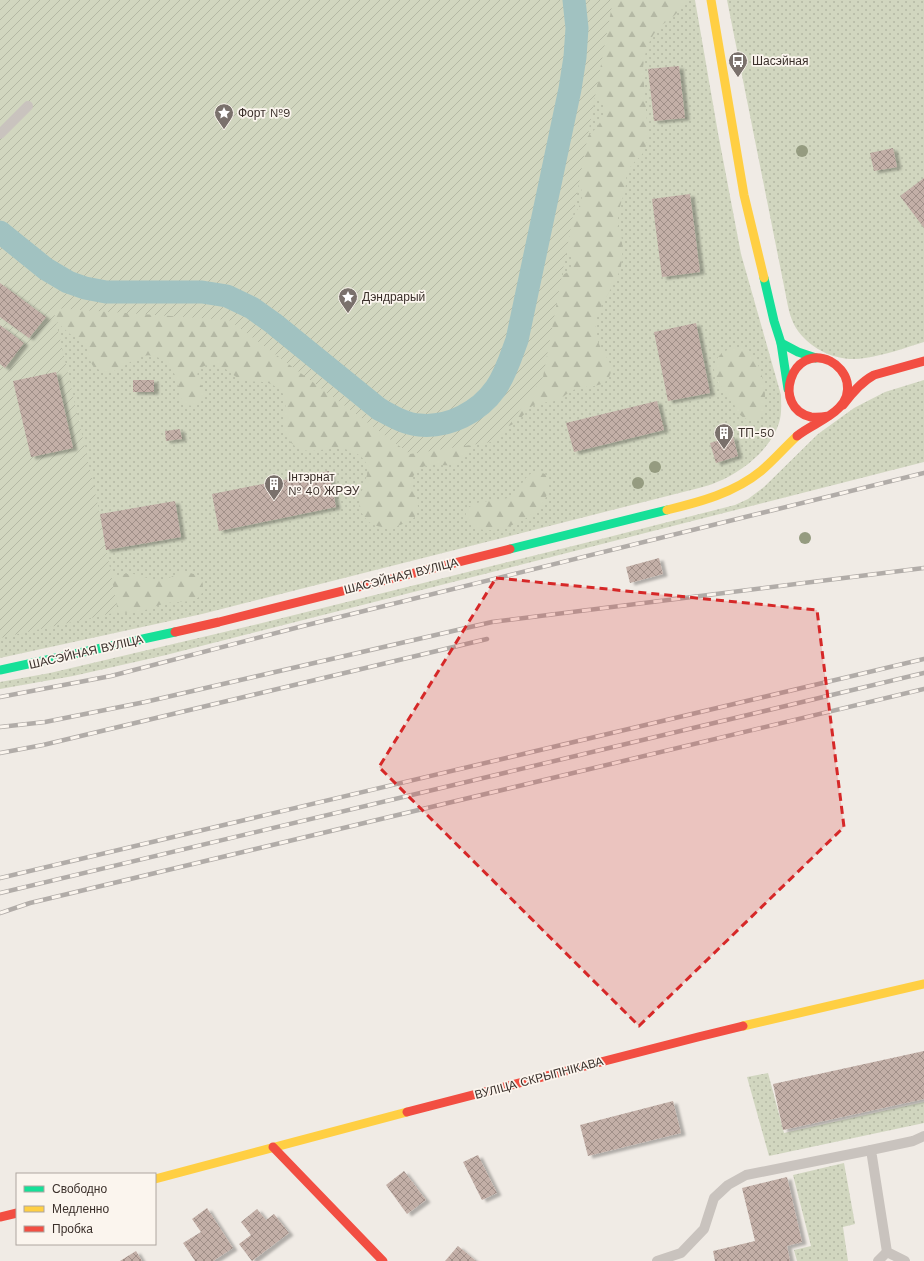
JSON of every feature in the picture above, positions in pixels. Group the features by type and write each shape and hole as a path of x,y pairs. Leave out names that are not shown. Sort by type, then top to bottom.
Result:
{"main road":[{"path":"711,0 744,195 780,343 792,414"},
{"path":"780,343 800,354 826,359 865,375 874,375"},
{"path":"816,358 799,365 789,380 789,394 795,407 810,417 828,416 843,405 861,384 874,375 924,361"},
{"path":"834,363 846,378 848,387 847,396 843,405"},
{"name":"ШАСЭЙНАЯ ВУЛІЦА","path":"0,670 219,622 687,505 722,493 755,476 785,446 806,429 828,416"},
{"name":"ШАСЭЙНАЯ ВУЛІЦА","path":"785,446 792,428"},
{"name":"ВУЛІЦА СКРЫПНІКАВА","path":"156,1179 698,1037 924,984"},
{"path":"273,1147 383,1261"},
{"path":"0,1217 16,1213"}],"lane":[{"path":"0,134 28,106"},
{"path":"657,1261 681,1253 704,1229 714,1198 728,1185 746,1175 871,1150 924,1136"},
{"path":"871,1150 887,1252"},
{"path":"878,1261 887,1252"},
{"path":"887,1252 905,1261"}],"highlighted area":[{"path":"496,578 817,610 844,827 639,1026 379,767"}],"green space":[{"name":"Дэндрарый","path":"0,0 613,0 543,377 498,441 410,454 229,320 53,308 100,514 118,612 0,638"},
{"path":"591,0 695,0 741,254 781,395 781,413 779,423 775,433 762,451 745,466 726,478 699,488 202,614 0,658 0,249"},
{"path":"593,0 684,0 679,11 654,34 647,49 644,61 643,71 648,136 646,147 643,153 629,169 618,219 618,225 622,238 621,266 616,280 601,307 596,321 597,338 610,364 611,372 606,381 599,385 576,389 555,401 535,404 515,423 486,435 472,444 462,459 457,463 452,465 431,465 421,468 413,477 418,507 417,514 411,520 400,525 394,527 377,526 369,522 363,515 359,502 367,476 367,469 366,463 360,456 345,449 337,448 309,451 302,450 295,446 288,438 284,430 286,405 284,397 280,390 271,384 242,380 219,366 206,365 201,368 197,375 204,391 203,398 198,404 190,406 185,404 182,400 174,373 166,363 159,358 151,355 144,356 111,371 98,369 92,364 85,344 61,326 32,297 0,260 561,276 571,270 573,266 573,261 566,248 567,229 581,203 582,197 579,180 582,140 598,125 602,119 603,113 601,100 595,94"},
{"path":"727,0 924,0 924,342 872,357 845,359 826,353 809,343 796,328 788,304"},
{"path":"732,348 745,348 751,353 757,362 761,373 764,385 764,408 760,416 753,420 746,419 739,413 732,399 716,380 714,367 717,358 725,351"},
{"path":"924,380 924,462 166,655 73,676 0,689 0,682 50,673 258,624 735,505 748,499 764,487 818,434 854,408 885,392"},
{"path":"537,471 545,474 548,490 542,504 529,517 512,525 494,530 479,529 469,523 466,509 476,503 508,498 516,492 527,476"},
{"path":"181,572 196,575 203,584 202,593 194,600 167,603 133,613 101,611 0,614 123,574 134,574 158,580 167,579"},
{"path":"768,1073 784,1133 924,1102 924,1123 769,1156 747,1077"},
{"path":"844,1163 855,1224 843,1227 848,1261 797,1261 794,1250 811,1246 793,1175"}],"building":[{"path":"679,66 685,118 654,121 648,69"},
{"path":"893,148 897,167 874,171 870,153"},
{"path":"924,178 924,228 900,196"},
{"path":"690,194 700,272 662,277 652,199"},
{"path":"0,283 46,317 29,338 0,317"},
{"path":"696,323 710,393 668,401 654,332"},
{"path":"0,325 24,343 5,368 0,364"},
{"path":"56,372 73,448 31,457 13,381"},
{"path":"133,380 154,380 154,392 133,392"},
{"path":"657,401 664,430 574,452 566,423"},
{"path":"180,429 182,439 166,441 165,431"},
{"name":"ТП-50","path":"733,436 738,456 716,463 710,443"},
{"name":"Інтэрнат № 40 ЖРЭУ","path":"329,471 336,507 219,531 212,494"},
{"path":"175,501 181,537 106,550 100,514"},
{"path":"659,558 663,574 630,583 626,567"},
{"path":"924,1051 924,1099 783,1130 773,1084"},
{"path":"673,1101 681,1133 588,1156 580,1125"},
{"path":"478,1155 497,1193 482,1200 463,1162"},
{"path":"404,1171 426,1200 407,1214 386,1185"},
{"path":"787,1177 802,1242 787,1246 790,1261 715,1261 713,1251 755,1241 742,1188"},
{"path":"207,1208 233,1248 213,1261 195,1261 183,1243 201,1232 192,1219"},
{"path":"257,1209 266,1220 274,1214 289,1233 252,1261 239,1244 251,1235 241,1222"},
{"path":"458,1246 476,1261 445,1261"},
{"path":"136,1251 142,1261 120,1261"}],"waterway":[{"path":"0,232 46,269 68,282 85,288 106,292 202,292 227,296 252,308 273,323 379,409 399,419 419,425 430,425 441,424 462,417 481,404 496,388 500,382 517,340 570,89 575,57 577,28 574,0"}],"railway":[{"path":"0,697 111,676 303,626 924,473"},
{"path":"0,727 45,722 145,702 492,622 924,568"},
{"path":"0,753 43,745 487,639"},
{"path":"0,878 924,659"},
{"path":"0,893 924,673"},
{"path":"0,913 30,903 924,689"}],"traffic: fast":[{"path":"764,278 774,321 781,343 788,389"},
{"path":"781,343 798,352 816,358"},
{"path":"510,549 667,510"},
{"path":"0,670 175,632"}],"traffic: slow":[{"path":"711,0 744,195 764,278"},
{"path":"667,510 716,496 751,479 797,436"},
{"path":"743,1026 924,984"},
{"path":"156,1179 407,1112"}],"traffic: jam":[{"path":"797,436 831,415 839,408 844,401 847,392 846,379 843,372 836,365 830,361 816,358 805,361 796,368 791,379 789,391 792,402 799,411 811,417 829,416"},
{"path":"843,405 857,388 874,375 924,361"},
{"path":"175,632 510,549"},
{"path":"407,1112 743,1026"},
{"path":"273,1147 383,1261"},
{"path":"0,1217 16,1213"}],"place":[{"name":"Шасэйная","path":"738,78"},
{"name":"Форт №9","path":"224,130"},
{"name":"Дэндрарый","path":"348,314"},
{"name":"ТП-50","path":"724,450"},
{"name":"Інтэрнат № 40 ЖРЭУ","path":"274,501"}]}
